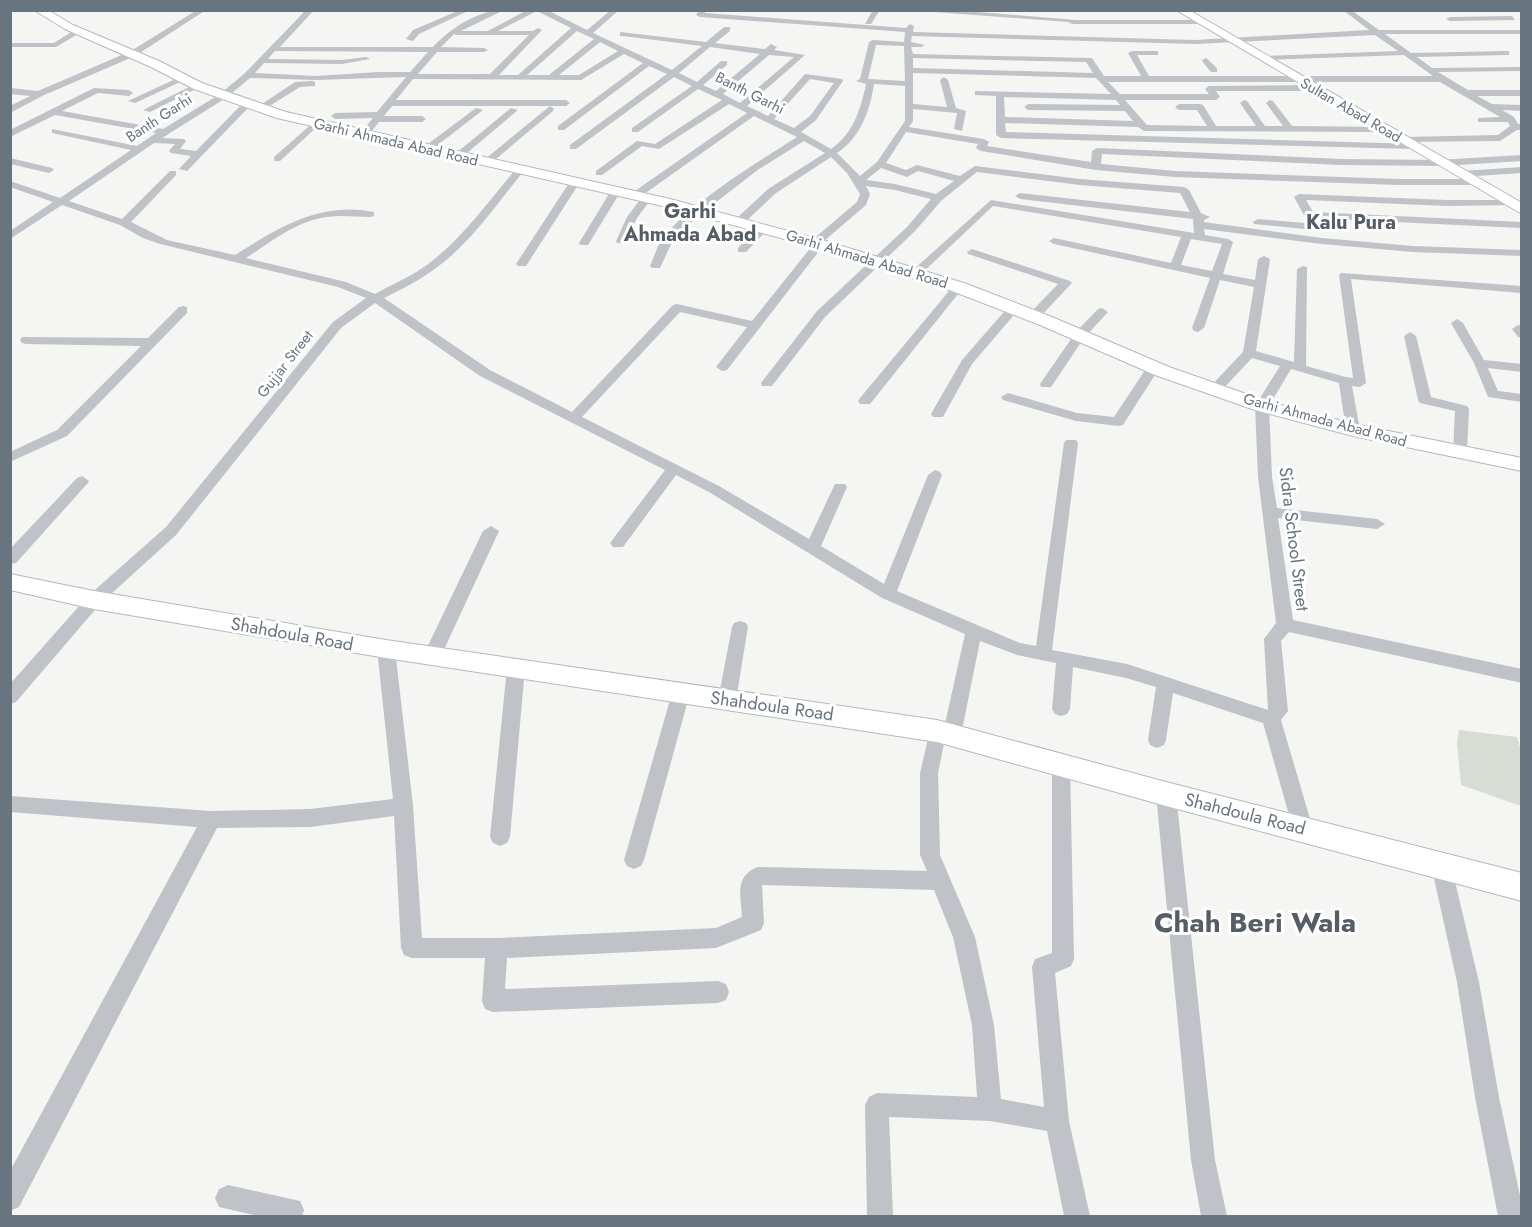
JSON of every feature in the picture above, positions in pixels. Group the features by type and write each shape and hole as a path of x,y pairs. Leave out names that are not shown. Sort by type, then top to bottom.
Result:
{"street":[{"name":"Garhi Ahmada Abad Road","path":"39,10 78,31 191,82 253,106 315,124 641,197 817,243 958,287 1034,316 1154,367 1262,406 1353,430 1521,465"},
{"path":"10,110 39,94 131,54 203,10"},
{"name":"Banth Garhi","path":"10,236 138,149 223,96 248,75 311,10"},
{"path":"422,39 406,38 467,10"},
{"path":"364,135 403,85 448,36 501,10"},
{"path":"477,59 484,50 490,35 534,10"},
{"name":"Banth Garhi","path":"540,10 799,135 830,152 850,169 858,182"},
{"path":"587,34 616,10"},
{"path":"703,10 700,15 909,33 1195,42 1229,46 1376,32 1521,32"},
{"path":"868,22 877,10"},
{"path":"1346,10 1442,80 1516,124"},
{"path":"858,182 880,164 909,121 909,33 913,11 982,16 1072,18 1197,27"},
{"path":"1497,11 1521,11"},
{"path":"1497,11 1521,23"},
{"name":"Sultan Abad Road","path":"1179,12 1197,27 1216,32 1229,46 1249,51 1263,58 1473,182 1518,203"},
{"path":"1140,13 1162,13"},
{"path":"492,77 552,16"},
{"path":"982,16 986,47"},
{"path":"1072,18 1079,40"},
{"path":"1051,29 1072,18 1173,32"},
{"path":"1436,20 1512,18"},
{"path":"1361,22 1383,21"},
{"path":"609,45 634,24"},
{"path":"739,222 772,191 846,143 866,108 873,42 909,33 923,24"},
{"path":"520,77 576,28"},
{"path":"573,147 674,73 727,29"},
{"path":"10,45 56,45 78,31"},
{"path":"433,39 448,36 536,33"},
{"path":"909,33 928,45"},
{"path":"623,34 770,49 801,56 742,106"},
{"path":"283,38 294,38"},
{"path":"552,77 599,39"},
{"path":"1074,49 1071,42 1079,40"},
{"path":"718,94 770,49"},
{"path":"273,50 484,50"},
{"path":"248,75 316,78 366,74 580,78 623,51"},
{"path":"1214,70 1205,56 1215,52"},
{"path":"1146,79 1132,53 1159,53"},
{"path":"1263,58 1506,53"},
{"path":"909,56 1089,60 1099,80 1133,108 1144,128 1382,129"},
{"path":"262,61 342,62 353,59 374,59"},
{"path":"416,60 427,60"},
{"path":"561,128 649,62"},
{"path":"635,126 645,123 698,85 723,63"},
{"path":"1173,70 1281,69"},
{"path":"1429,70 1521,69"},
{"path":"909,70 1099,80 1442,80"},
{"path":"769,120 808,76 839,81 910,84"},
{"path":"944,80 952,109"},
{"path":"656,266 670,236 698,211 799,135 839,81"},
{"path":"97,90 130,97 191,82"},
{"path":"147,110 191,82"},
{"path":"10,134 111,83"},
{"path":"184,169 253,106 298,84 414,87"},
{"path":"978,93 1216,97 1209,89 1312,88"},
{"path":"10,91 39,94"},
{"path":"1465,93 1521,93"},
{"path":"999,94 1001,135 999,139 984,138 981,148 1096,167 1175,174 1399,182 1473,182"},
{"path":"599,173 640,143 656,147 729,100"},
{"path":"391,103 566,103"},
{"path":"1244,103 1262,128"},
{"path":"1269,104 1290,129"},
{"path":"910,106 962,111 959,129"},
{"path":"1028,107 1133,108"},
{"path":"1169,108 1200,107 1213,128"},
{"path":"1490,107 1521,108"},
{"path":"487,162 549,109"},
{"path":"427,149 479,110"},
{"path":"458,156 514,110"},
{"path":"53,112 164,132"},
{"path":"621,241 641,197 754,112"},
{"path":"335,116 422,118"},
{"path":"613,118 624,120"},
{"path":"1001,120 1141,124"},
{"path":"1482,120 1516,124"},
{"path":"277,159 315,124"},
{"path":"1513,150 1516,124"},
{"path":"904,129 984,142"},
{"path":"55,131 138,149"},
{"path":"1001,135 1092,139 1408,143 1513,150"},
{"path":"1092,139 1097,152 1096,167"},
{"path":"152,140 181,141 174,151 198,154"},
{"path":"1097,152 1342,162 1441,162 1513,150"},
{"path":"10,161 49,170"},
{"path":"880,164 907,174 917,168 962,180"},
{"path":"10,182 37,167"},
{"path":"767,383 821,314 911,229 938,198 975,169 1070,183 1184,190 1199,221 1200,238"},
{"name":"Gujjar Street","path":"10,697 94,600 171,531 336,326 352,310 432,266 448,253 520,170"},
{"path":"1461,174 1521,170"},
{"path":"1505,171 1521,184"},
{"path":"124,223 173,173"},
{"path":"10,182 124,223 147,236 164,242 342,284 376,298 485,373 714,489 888,594 1017,649 1126,671 1271,718 1303,829"},
{"path":"522,264 575,182"},
{"path":"858,182 895,187 938,198"},
{"path":"722,367 817,243 862,202 865,194 858,182"},
{"path":"584,243 616,191"},
{"path":"1020,196 1322,241 1413,249 1521,253"},
{"path":"1518,203 1447,203 1299,197 1309,216 1521,225"},
{"path":"916,273 991,203 1228,242 1198,328"},
{"path":"237,259 302,220 329,214 370,214"},
{"path":"1199,221 1305,226"},
{"path":"742,250 763,228"},
{"path":"1176,267 1187,236"},
{"path":"1054,241 1260,285"},
{"path":"972,252 1066,283 1034,316"},
{"path":"1215,389 1250,353 1264,259"},
{"path":"1262,406 1294,366 1303,268"},
{"path":"1250,353 1359,383 1345,275 1521,290"},
{"path":"865,401 958,287"},
{"path":"573,418 677,308 756,325"},
{"path":"938,414 966,363 1014,308"},
{"path":"10,458 62,433 183,310"},
{"path":"1046,384 1080,335 1102,312"},
{"path":"1458,323 1480,363 1493,394 1521,398"},
{"path":"1410,336 1425,400 1462,409 1460,453"},
{"path":"26,340 152,342"},
{"path":"1480,363 1521,368"},
{"path":"1008,397 1076,417 1118,422 1154,367"},
{"path":"1345,381 1353,430"},
{"name":"Sidra School Street","path":"1262,406 1265,477 1285,625 1272,639 1279,711 1271,718"},
{"path":"1043,656 1071,443"},
{"path":"618,543 673,469"},
{"path":"888,594 935,475"},
{"path":"10,559 82,481"},
{"path":"812,549 840,487"},
{"path":"1270,512 1377,524"},
{"path":"432,656 491,531"},
{"name":"Shahdoula Road","path":"10,582 94,600 386,650 945,733 1166,794 1521,887"},
{"path":"1285,625 1521,676"},
{"path":"727,699 740,627"},
{"path":"974,631 945,733 929,773 930,855 964,937 983,1025 990,1109"},
{"path":"386,650 403,806 412,948 497,948 716,938 753,923 750,883 758,876 941,881"},
{"path":"1061,709 1065,660"},
{"path":"500,837 516,668"},
{"path":"1157,740 1166,683"},
{"path":"634,860 681,693"},
{"path":"1061,765 1063,959 1043,968 1058,1121 1077,1216"},
{"path":"1166,794 1203,1160 1214,1216"},
{"path":"10,804 211,820 310,818 403,806"},
{"path":"10,1198 211,820"},
{"path":"1441,866 1468,982 1487,1097 1511,1216"},
{"path":"497,948 493,1001 718,992"},
{"path":"880,1216 877,1106 990,1109 1058,1121"},
{"path":"228,1198 291,1210 289,1216"}],"shaded area":[{"path":"1459,730 1517,737 1521,751 1521,806 1461,785 1457,743"}],"district":[{"name":"Garhi Ahmada Abad","path":"690,222"},
{"name":"Kalu Pura","path":"1351,222"},
{"name":"Chah Beri Wala","path":"1255,922"}]}
